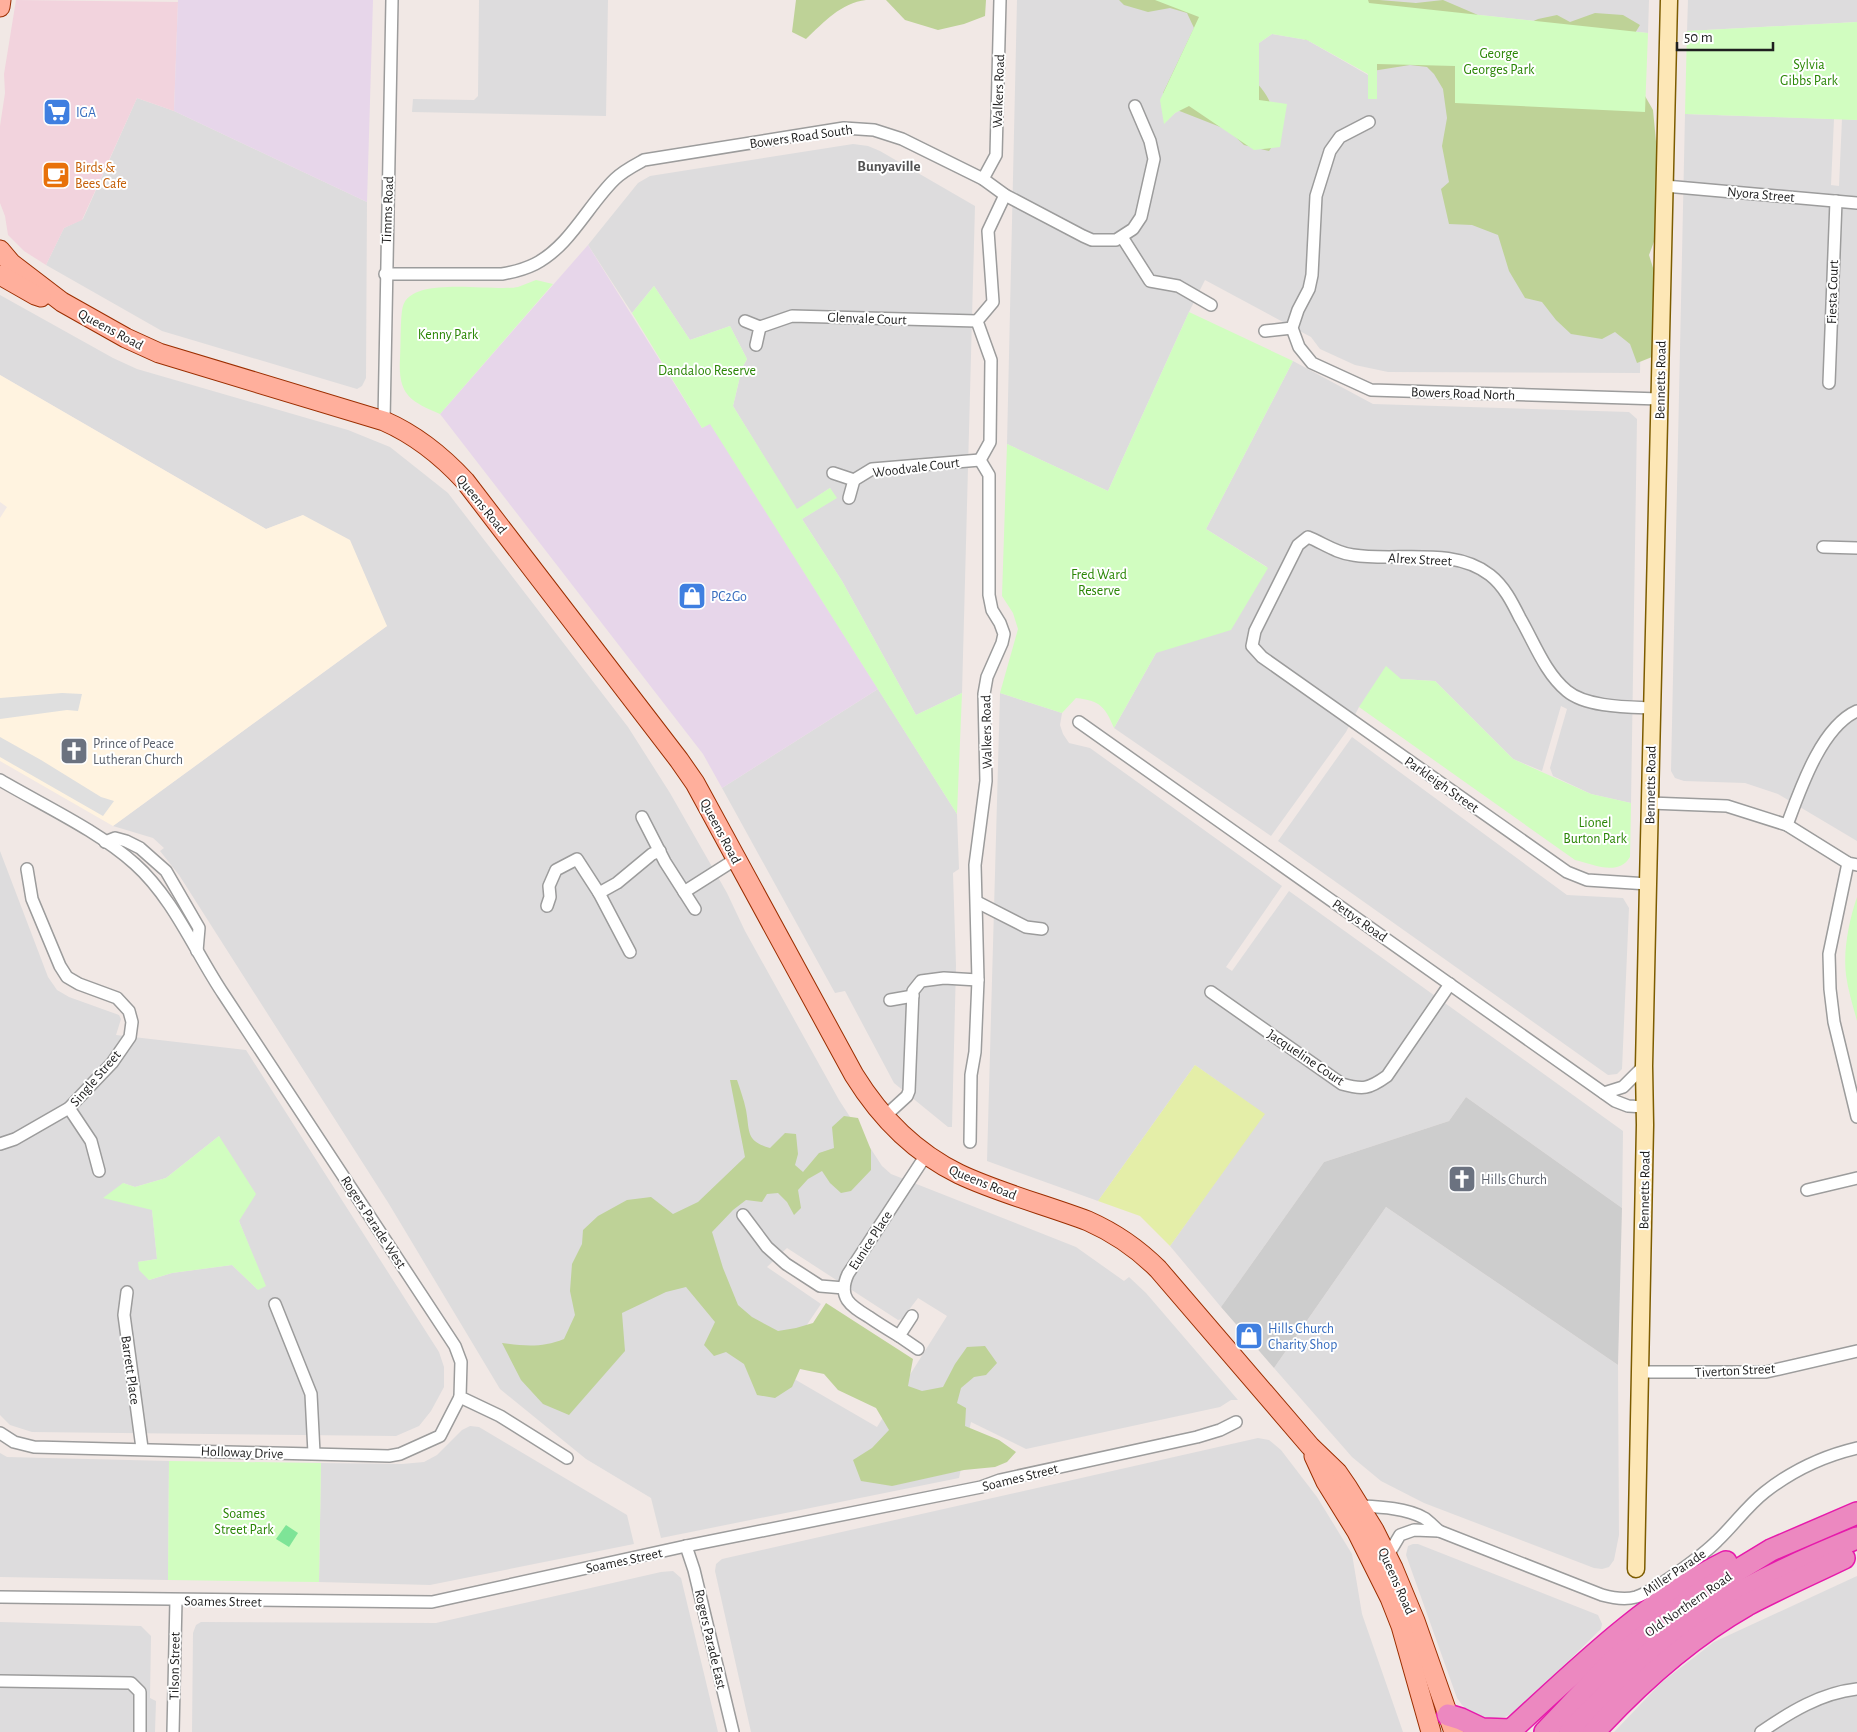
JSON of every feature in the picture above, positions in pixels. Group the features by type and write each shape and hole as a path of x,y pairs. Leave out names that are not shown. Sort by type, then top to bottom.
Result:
{"highway":[{"name":"Old Northern Road","path":"1556,1729 1611,1663 1692,1598 1771,1550 1857,1513"},
{"path":"1451,1724 1461,1719 1482,1729 1510,1731 1613,1637 1671,1593 1698,1576 1773,1538 1803,1535"},
{"name":"Old Northern Road","path":"1556,1729 1643,1659 1704,1614 1768,1576 1857,1538"},
{"path":"1594,1732 1628,1695 1657,1669 1715,1625 1760,1598 1857,1552"}],"main road":[{"path":"0,7 1,0"},
{"name":"Queens Road","path":"0,250 12,264 62,302 126,338 158,353 384,420 426,444 465,481 680,760 695,783 854,1075 884,1118 926,1154 959,1174 1100,1226 1124,1239 1158,1269 1310,1446 1337,1472 1360,1506 1387,1556 1415,1621 1451,1724"},
{"name":"Queens Road","path":"0,275 35,295 62,302"},
{"name":"Queens Road","path":"1310,1446 1326,1482 1357,1532 1390,1598 1406,1642 1431,1732"}],"street":[{"name":"Timms Road","path":"384,420 385,274 392,0"},
{"name":"Walkers Road","path":"983,179 996,155 1000,0"},
{"name":"Bennetts Road","path":"1636,1569 1641,1372 1644,1066 1669,0"},
{"path":"1135,106 1150,141 1154,160 1142,217 1133,229 1122,237 1150,281 1178,286 1211,304"},
{"path":"1265,331 1292,328 1298,310 1309,289 1312,275 1316,196 1330,151 1340,137 1369,122"},
{"name":"Bowers Road South","path":"385,274 502,274 520,270 537,263 553,251 615,179 628,168 644,160 844,128 874,130 902,139 983,179 1005,195 1092,240 1109,241 1122,237"},
{"name":"Nyora Street","path":"1665,186 1857,203"},
{"path":"980,460 990,442 991,360 977,321 993,302 988,231 1005,195"},
{"name":"Fiesta Court","path":"1829,383 1836,201"},
{"name":"Glenvale Court","path":"760,327 792,316 977,321"},
{"path":"745,321 760,327 756,345"},
{"name":"Bowers Road North","path":"1292,328 1299,347 1312,362 1371,390 1660,399"},
{"name":"Walkers Road","path":"970,1142 971,1075 978,980 975,865 986,781 984,694 987,677 1004,634 992,610 989,595 989,475 980,460"},
{"name":"Woodvale Court","path":"849,498 854,480 872,469 980,460"},
{"name":"Woodvale Court","path":"834,472 854,480"},
{"name":"Alrex Street","path":"1252,646 1255,631 1298,545 1308,537 1334,550 1353,556 1454,559 1475,565 1490,575 1506,592 1548,669 1568,692 1591,702 1652,708"},
{"path":"1823,547 1857,548"},
{"name":"Parkleigh Street","path":"1252,646 1262,657 1566,872 1587,880 1648,884"},
{"path":"1787,825 1807,772 1837,724 1857,711"},
{"name":"Pettys Road","path":"1079,722 1615,1101 1628,1106 1645,1107"},
{"name":"Rogers Parade West","path":"0,780 58,812 105,842 134,864 155,885 214,981 455,1346 461,1362 460,1397"},
{"path":"1650,803 1727,806 1787,825 1853,864 1829,954 1830,989 1834,1022 1857,1117"},
{"path":"642,817 695,910"},
{"path":"105,842 115,838 126,841 140,848 166,871 199,928 196,951"},
{"path":"599,893 616,883 652,854 660,851"},
{"path":"547,906 550,897 549,886 556,870 577,859 599,893 630,952"},
{"path":"684,892 736,859"},
{"name":"Single Street","path":"0,1144 15,1140 70,1108 112,1063 130,1037 132,1022 129,1011 117,998 79,984 68,977 60,966 32,898 27,869"},
{"path":"977,902 1026,927 1042,929"},
{"path":"884,1118 907,1096 909,1091 913,991 921,981 944,978 978,980"},
{"name":"Jacqueline Court","path":"1212,992 1342,1084 1356,1088 1373,1086 1386,1076 1450,984"},
{"path":"890,1000 913,996"},
{"path":"1604,1093 1623,1087 1644,1066"},
{"path":"70,1108 91,1141 99,1171"},
{"name":"Eunice Place","path":"844,1288 848,1274 926,1154"},
{"path":"1807,1190 1857,1178"},
{"path":"743,1215 766,1247 786,1264 820,1286 844,1288 845,1296 851,1306 918,1349"},
{"name":"Barrett Place","path":"127,1292 124,1315 142,1448"},
{"path":"275,1304 311,1394 314,1453"},
{"path":"900,1336 912,1316"},
{"name":"Tiverton Street","path":"1641,1372 1766,1372 1857,1351"},
{"path":"460,1397 500,1416 567,1458"},
{"name":"Holloway Drive","path":"0,1433 14,1442 34,1447 142,1448 389,1456 400,1454 440,1436 460,1397"},
{"name":"Soames Street","path":"0,1597 432,1602 686,1546 981,1487 1000,1480 1197,1437 1220,1430 1236,1422"},
{"name":"Miller Parade","path":"1387,1556 1400,1535 1414,1530 1439,1531 1602,1595 1619,1598 1635,1597 1651,1590 1706,1551 1756,1500 1780,1481 1813,1462 1857,1448"},
{"name":"Miller Parade","path":"1360,1506 1380,1507 1409,1513 1424,1518 1439,1531"},
{"name":"Rogers Parade East","path":"686,1546 694,1570 733,1732"},
{"name":"Tilson Street","path":"173,1732 176,1600"},
{"path":"0,1681 131,1683 140,1692 140,1732"},
{"path":"1761,1732 1814,1700 1857,1689"}],"shaded area":[{"path":"16,0 178,2 174,111 137,98 82,220 64,228 46,265 24,251 8,235 5,216 0,203 0,126 5,93 4,74"},
{"path":"178,0 373,0 367,202 174,111"},
{"path":"479,0 608,0 606,116 412,112 413,99 474,100 478,96"},
{"path":"1017,0 1155,0 1200,17 1164,123 1175,113 1189,105 1259,100 1259,43 1272,34 1307,40 1368,75 1368,99 1377,99 1377,64 1455,66 1645,112 1640,373 1388,372 1355,365 1320,349 1311,337 1205,280 1108,491 1007,444"},
{"path":"1368,0 1649,0 1648,33 1369,3"},
{"path":"1688,0 1857,0 1857,22 1687,31"},
{"path":"137,98 174,111 367,202 366,378 362,386 357,389 162,331 46,265 64,228 83,219"},
{"path":"1685,114 1834,119 1831,185 1839,186 1842,119 1857,120 1857,841 1778,794 1745,783 1684,781 1675,778 1671,771"},
{"path":"853,144 868,146 880,151 975,206 962,693 916,715 842,581 802,519 836,498 830,488 797,510 733,406 742,368 747,359 730,326 690,340 654,286 632,313 588,245 638,183 650,176"},
{"path":"588,245 702,428 710,423 878,689 722,788 703,754 440,414"},
{"path":"0,295 113,358 137,369 348,430 390,447 448,493 628,727 670,793 727,893 745,931 839,1100 882,1166 891,1174 1076,1247 1124,1281 1129,1277 1146,1293 1238,1400 1231,1400 1220,1407 1026,1449 971,1422 959,1478 661,1538 651,1498 586,1459 500,1389 389,1204 179,875 160,851 164,848 153,838 113,826 387,626 303,515 266,529 0,375","holes":["787,1248 898,1320 902,1319 918,1298 947,1316 877,1427 777,1369 821,1304 767,1267"]},
{"path":"1293,361 1373,404 1629,412 1637,419 1631,803 1591,794 1553,776 1550,768 1567,709 1561,706 1542,771 1513,759 1435,681 1401,679 1359,707 1346,732 1271,836 1114,728 1156,653 1267,567 1206,529"},
{"path":"0,375 266,529 303,515 350,540 387,626 113,826 0,761 0,518 7,507 0,502"},
{"path":"878,689 957,814 959,869 953,873 956,966 952,1127 948,1127 894,1083 845,991 835,993 722,788"},
{"path":"62,693 82,694 78,711 67,710 0,719 0,698"},
{"path":"1000,693 1062,713 1060,725 1069,743 1090,748 1282,886 1226,967 1232,971 1289,891 1623,1131 1622,1208 1466,1097 1449,1121 1324,1162 1221,1307 1170,1246 1264,1114 1195,1065 1098,1201 987,1161"},
{"path":"0,737 101,797 114,801 103,816 0,757"},
{"path":"1352,737 1567,895 1623,898 1629,908 1622,1069 1617,1074 1608,1075 1278,841"},
{"path":"0,851 48,977 57,990 69,997 119,1015 121,1019 116,1035 246,1050 439,1352 444,1367 444,1387 431,1411 419,1426 396,1436 32,1432 10,1425 0,1415","holes":["219,1136 239,1221 265,1286 257,1289 232,1265 172,1273 149,1280 138,1262 157,1259 152,1209 123,1183 135,1187 166,1178"]},
{"path":"1466,1097 1622,1208 1618,1365 1386,1207 1274,1368 1221,1307 1324,1162 1449,1121"},
{"path":"1386,1207 1618,1365 1619,1535 1614,1560 1609,1567 1602,1569 1594,1568 1424,1503 1381,1481 1352,1457 1274,1368"},
{"path":"470,1426 479,1427 627,1515 634,1544 430,1585 319,1582 321,1463 402,1464 424,1462 437,1455 462,1430"},
{"path":"1258,1438 1269,1440 1281,1450 1317,1497 1352,1554 1362,1614 1403,1732 751,1732 715,1571 716,1564 722,1559"},
{"path":"0,1453 7,1457 169,1461 168,1580 0,1577"},
{"path":"1418,1544 1598,1615 1602,1624 1601,1629 1517,1711 1505,1717 1489,1719 1473,1715 1457,1698 1406,1555 1408,1546"},
{"path":"673,1571 681,1578 718,1732 192,1732 193,1633 196,1625 201,1622 436,1623 661,1572"},
{"path":"1857,1576 1857,1732 1614,1732 1662,1682 1714,1642"},
{"path":"0,1622 141,1626 151,1636 150,1698 156,1701 155,1732 0,1732"}],"green space":[{"path":"796,0 866,0 841,9 806,39 792,32"},
{"path":"886,0 986,0 985,16 964,24 938,30 905,20"},
{"path":"1119,0 1379,0 1416,3 1443,0 1513,30 1538,19 1557,15 1570,22 1595,13 1623,15 1640,25 1629,43 1637,82 1653,110 1657,152 1655,239 1649,255 1654,271 1652,357 1637,363 1630,344 1615,332 1602,339 1571,334 1556,320 1542,302 1525,298 1509,271 1498,235 1472,225 1449,224 1441,189 1449,182 1442,146 1447,118 1443,89 1434,74 1427,67 1410,65 1366,72 1339,50 1263,26 1250,77 1263,90 1275,119 1279,137 1269,151 1244,145 1228,130 1177,110 1163,93 1194,28 1187,13 1170,8 1148,12 1124,5"},
{"name":"George Georges Park","path":"1155,0 1368,0 1369,3 1648,33 1645,112 1455,103 1455,66 1377,64 1377,99 1368,99 1368,74 1307,40 1272,34 1259,43 1259,100 1287,104 1280,147 1254,150 1189,106 1175,113 1164,124 1160,100 1199,17"},
{"name":"Sylvia Gibbs Park","path":"1857,22 1857,120 1685,114 1687,31"},
{"name":"Kenny Park","path":"536,280 553,284 440,414 421,405 408,395 401,381 400,359 402,311 409,296 421,291 437,288 518,287"},
{"name":"Dandaloo Reserve","path":"654,286 690,340 730,326 747,359 742,368 733,406 797,509 830,488 837,498 802,519 842,581 916,715 962,693 957,814 710,424 702,428 632,313"},
{"name":"Fred Ward Reserve","path":"1189,312 1293,361 1206,529 1268,568 1231,630 1156,653 1114,728 1108,714 1101,706 1091,701 1076,698 1062,713 1000,693 1018,629 1013,613 1002,596 1007,444 1108,491"},
{"name":"Lionel Burton Park","path":"1386,666 1401,679 1435,681 1513,759 1591,794 1631,803 1630,857 1625,863 1612,868 1575,860 1359,707"},
{"path":"1857,897 1857,1021 1848,986 1845,956 1851,916"},
{"path":"1195,1065 1265,1114 1170,1246 1140,1216 1098,1201"},
{"path":"730,1080 737,1080 752,1138 756,1142 770,1148 785,1133 796,1134 798,1154 795,1165 803,1172 819,1153 834,1148 832,1127 844,1116 858,1118 871,1150 871,1170 851,1191 841,1193 830,1183 822,1171 808,1179 798,1190 801,1208 794,1215 787,1202 778,1193 767,1194 762,1202 746,1200 733,1210 712,1232 723,1268 738,1305 752,1317 778,1331 813,1323 826,1303 913,1359 908,1386 922,1391 943,1387 955,1364 967,1347 985,1346 997,1363 986,1375 974,1377 961,1388 957,1403 966,1408 965,1426 999,1440 1016,1452 1007,1462 995,1467 964,1470 892,1486 861,1481 853,1460 872,1448 889,1430 876,1408 838,1390 824,1374 800,1369 792,1387 775,1398 757,1395 744,1364 726,1352 714,1356 704,1345 715,1322 686,1287 666,1292 622,1313 625,1351 569,1415 543,1404 521,1380 502,1343 533,1346 564,1339 575,1315 570,1291 572,1264 582,1244 583,1230 598,1216 627,1200 651,1197 673,1214 698,1202 745,1157"},
{"path":"219,1136 256,1194 239,1221 266,1286 258,1290 232,1265 172,1273 149,1280 139,1270 138,1262 157,1259 152,1210 103,1198 123,1183 135,1187 166,1178"},
{"name":"Soames Street Park","path":"169,1461 321,1463 319,1582 168,1580"},
{"path":"286,1525 298,1533 289,1547 276,1539"}],"place":[{"name":"IGA","path":"57,112"},
{"name":"Birds & Bees Cafe","path":"56,175"},
{"name":"PC2Go","path":"692,596"},
{"name":"Prince of Peace Lutheran Church","path":"74,751"},
{"name":"Hills Church","path":"1462,1179"},
{"name":"Hills Church Charity Shop","path":"1249,1336"}],"district":[{"name":"Bunyaville","path":"889,166"}]}
